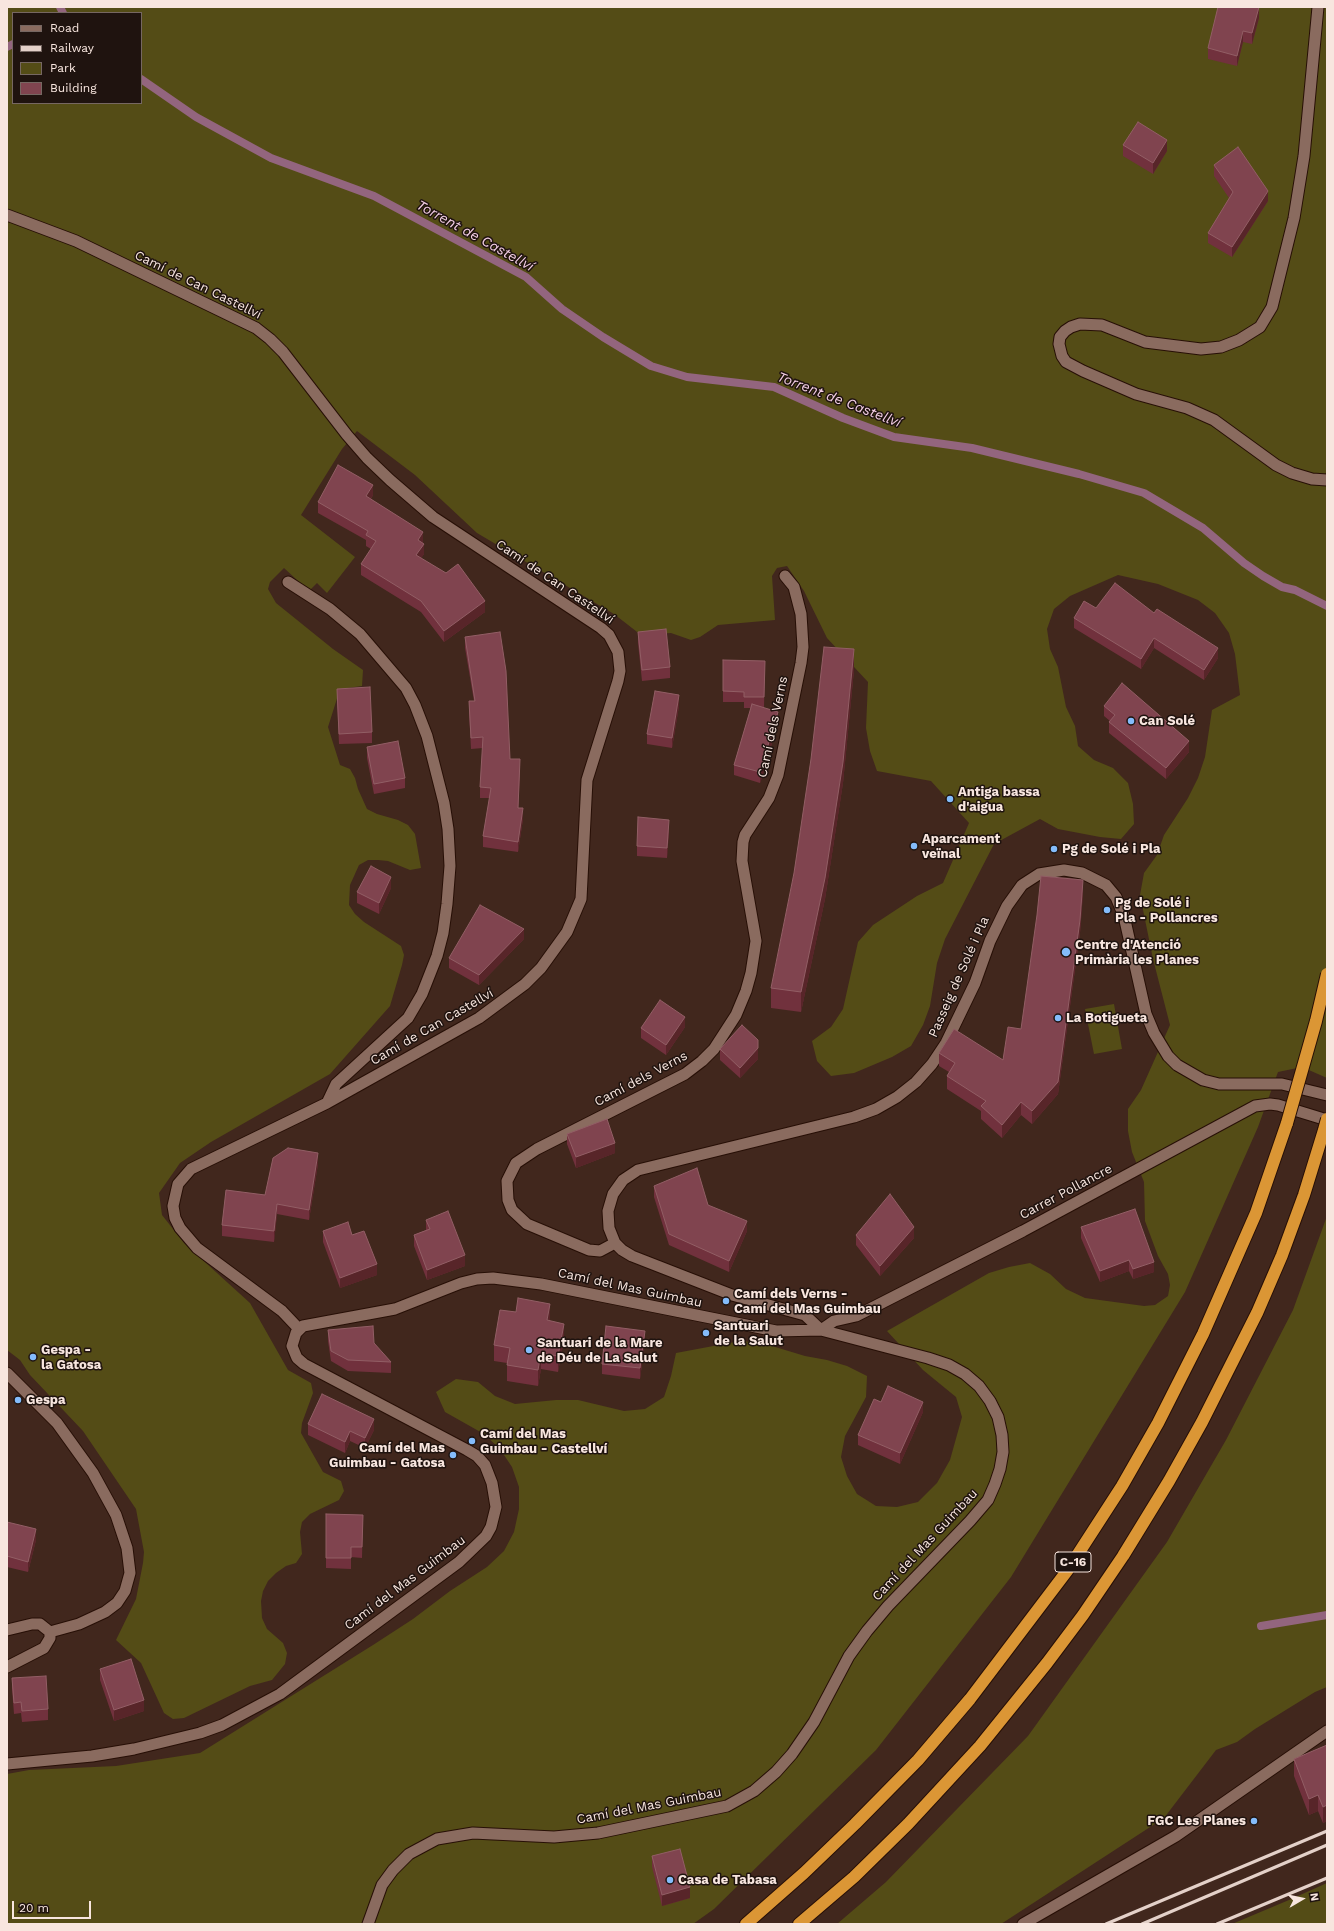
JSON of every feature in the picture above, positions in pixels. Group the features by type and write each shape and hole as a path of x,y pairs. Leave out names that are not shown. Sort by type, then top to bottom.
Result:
{"highway":[{"name":"C-16","path":"746,1924 844,1835 918,1760 980,1687 1067,1571 1122,1486 1158,1423 1203,1334 1256,1213 1287,1123 1316,1021 1327,974"},
{"name":"C-16","path":"799,1924 854,1876 908,1824 980,1746 1051,1657 1122,1556 1202,1422 1257,1313 1282,1255 1299,1210 1326,1123"}],"street":[{"path":"1318,7 1304,156 1294,218 1285,260 1272,307 1260,326 1233,342 1221,347 1201,348 1145,342 1102,325 1080,324 1065,331 1060,337 1059,344 1062,356 1066,362 1083,371 1136,394 1187,408 1214,420 1276,465 1292,473 1312,479 1327,480"},
{"name":"Camí de Can Castellví","path":"7,215 76,241 256,328 270,339 282,352 347,436 366,458 390,480 433,517 601,628 609,635 618,652 620,671 618,681 587,780 585,797 584,869 581,899 567,932 555,951 525,984 479,1018 327,1103 191,1169 178,1184 173,1206 175,1218 180,1228 197,1248 282,1311 299,1329"},
{"name":"Camí dels Verns","path":"615,1243 600,1251 589,1250 527,1224 512,1210 508,1200 507,1181 516,1163 536,1149 686,1074 714,1049 736,1015 746,991 756,941 742,861 743,842 745,835 769,798 778,775 803,647 801,614 794,587 785,576"},
{"path":"288,582 330,609 360,634 406,688 415,705 427,736 444,803 448,829 450,866 448,904 437,956 422,994 408,1018 336,1084 327,1103"},
{"name":"Passeig de Solé i Pla","path":"615,1243 609,1228 608,1211 610,1202 623,1180 638,1170 854,1117 897,1097 916,1082 932,1064 951,1032 975,983 990,941 1007,906 1022,885 1039,874 1047,872 1064,870 1082,873 1106,886 1116,897 1124,916 1143,1007 1148,1020 1168,1056 1177,1064 1203,1080 1219,1084 1282,1084 1327,1095"},
{"name":"Carrer Pollancre","path":"821,1330 834,1321 856,1316 1023,1231 1255,1106 1270,1104 1326,1123"},
{"path":"615,1243 632,1256 732,1295 805,1316 821,1330"},
{"name":"Camí del Mas Guimbau","path":"7,1764 92,1756 134,1749 200,1734 222,1725 280,1694 459,1562 486,1536 491,1527 496,1507 492,1483 485,1465 477,1456 467,1450 304,1364 297,1358 292,1346 294,1337 299,1329 308,1324 395,1309 461,1284 478,1279 493,1278 541,1284 776,1331 821,1330 928,1358 954,1368 979,1386 998,1417 1002,1436 1003,1452 1000,1469 988,1500 970,1521 888,1606 867,1631 849,1656 814,1722 792,1754 776,1772 754,1791 739,1801 717,1809 598,1833 554,1837 473,1833 438,1839 409,1854 392,1870 382,1885 368,1924"},
{"path":"7,1373 57,1423 90,1468 110,1502 127,1548 130,1573 125,1591 117,1603 105,1612 79,1624 50,1632"},
{"path":"7,1630 32,1624 40,1624 50,1632"},
{"path":"7,1667 44,1648 50,1638 50,1632"},
{"path":"1023,1924 1176,1836 1327,1731"}],"green space":[{"path":"7,7 1327,7 1327,1078 1302,1067 1278,1072 1258,1127 1185,1292 1011,1577 876,1750 714,1909 693,1924 7,1924 7,1774 29,1770 116,1766 200,1753 413,1619 450,1591 487,1567 504,1551 514,1532 519,1509 519,1487 512,1467 500,1449 484,1434 445,1412 436,1392 456,1379 478,1382 495,1396 515,1404 556,1400 578,1400 624,1411 645,1409 664,1397 671,1376 676,1353 740,1341 762,1343 805,1356 827,1360 847,1366 867,1376 866,1397 845,1436 841,1457 847,1476 857,1494 876,1506 897,1507 918,1502 937,1483 950,1460 962,1417 956,1397 923,1370 887,1331 989,1273 1030,1263 1050,1274 1066,1289 1085,1298 1144,1306 1155,1305 1168,1296 1170,1285 1168,1274 1158,1256 1145,1221 1144,1182 1132,1152 1128,1131 1128,1109 1141,1090 1170,1025 1153,959 1140,895 1144,873 1157,855 1164,835 1188,798 1198,778 1205,757 1212,710 1240,695 1235,654 1229,633 1215,613 1198,600 1158,584 1118,575 1070,596 1054,609 1047,629 1050,649 1058,667 1066,707 1075,726 1078,746 1094,760 1113,768 1128,783 1133,804 1134,824 1121,839 1100,837 1058,829 1040,819 994,844 945,939 937,963 930,1006 923,1025 911,1046 892,1057 854,1073 831,1076 817,1061 812,1041 831,1027 843,1009 858,942 873,925 917,896 943,883 969,823 931,781 877,771 870,751 866,728 868,682 827,638 804,591 787,566 777,568 772,576 775,620 718,625 700,637 691,640 671,633 641,635 614,614 477,533 415,475 357,431 342,449 301,515 355,557 327,593 317,583 309,591 284,568 270,582 268,589 276,603 333,649 363,670 362,686 340,689 328,727 340,765 350,769 367,809 408,825 415,834 421,868 410,870 388,861 368,860 359,865 350,885 349,905 355,914 364,922 401,946 404,955 402,965 390,1006 330,1074 211,1142 180,1163 159,1193 162,1215 184,1243 250,1303 288,1370 311,1383 313,1393 302,1423 301,1433 323,1472 341,1481 344,1491 339,1500 310,1514 302,1522 300,1532 302,1554 296,1563 286,1566 276,1573 268,1581 263,1591 261,1601 262,1618 267,1629 283,1643 287,1653 285,1664 272,1680 250,1686 184,1718 173,1719 164,1713 141,1663 116,1640 136,1599 143,1563 144,1552 136,1509 83,1431 30,1375 20,1360 7,1350"},
{"path":"1114,1004 1122,1049 1094,1054 1085,1009"},
{"path":"1327,1216 1327,1687 1315,1692 1255,1729 1237,1742 1216,1750 1164,1818 1001,1924 837,1924 886,1882 1028,1736 1167,1542 1226,1440 1293,1310"},
{"path":"1327,1883 1327,1924 1232,1924 1289,1900"}],"building":[{"path":"1218,7 1259,7 1252,33 1243,31 1237,56 1208,48"},
{"path":"1138,122 1167,140 1153,163 1123,145"},
{"path":"1238,147 1268,191 1232,247 1208,233 1233,192 1214,165"},
{"path":"338,465 373,485 366,496 423,532 418,540 424,544 416,555 446,573 458,564 485,601 444,631 421,601 361,564 376,541 366,535 368,531 318,502"},
{"path":"1115,583 1154,613 1157,609 1218,648 1204,670 1154,638 1141,659 1074,618 1084,601 1096,608"},
{"path":"666,629 670,667 642,670 638,632"},
{"path":"500,632 506,671 510,759 520,759 518,808 523,808 518,842 483,836 491,788 480,787 483,737 471,738 469,701 475,701 465,637"},
{"path":"824,647 854,649 843,762 825,878 801,992 771,988 794,873 811,759"},
{"path":"723,660 765,661 764,697 744,697 744,692 723,691"},
{"name":"Can Solé","path":"1122,683 1189,741 1166,768 1109,722 1115,715 1104,706"},
{"path":"370,687 372,732 339,734 337,689"},
{"path":"655,691 679,695 672,738 647,734"},
{"path":"752,704 778,712 760,772 734,765"},
{"path":"398,741 405,778 374,784 367,747"},
{"path":"638,817 669,820 667,848 637,846"},
{"path":"371,866 391,877 379,903 357,892"},
{"path":"1041,876 1083,880 1080,920 1058,1082 1032,1111 1021,1102 1002,1125 981,1106 986,1101 947,1076 955,1063 939,1053 954,1029 1003,1060 1008,1027 1021,1029"},
{"path":"480,905 524,929 479,975 449,958"},
{"path":"660,1000 685,1017 666,1045 641,1028"},
{"path":"742,1025 758,1040 758,1048 740,1068 720,1049"},
{"path":"607,1119 615,1143 576,1157 567,1134"},
{"path":"288,1148 318,1153 309,1210 277,1204 274,1231 222,1225 226,1190 265,1195 273,1158"},
{"path":"697,1168 708,1205 747,1221 729,1261 669,1234 654,1186"},
{"path":"890,1194 914,1227 880,1266 856,1235"},
{"path":"1135,1209 1154,1262 1133,1269 1129,1260 1100,1271 1081,1227"},
{"path":"448,1211 465,1255 427,1270 414,1235 430,1229 426,1220"},
{"path":"348,1222 352,1235 364,1231 377,1264 340,1278 323,1231"},
{"name":"Santuari de la Mare de Déu de La Salut","path":"518,1298 550,1304 547,1320 564,1324 558,1356 541,1353 538,1370 507,1365 510,1348 494,1345 500,1310 516,1312"},
{"path":"373,1326 374,1343 391,1362 348,1360 331,1351 328,1330"},
{"path":"606,1326 645,1331 640,1368 602,1364"},
{"path":"888,1386 923,1402 900,1453 858,1435 874,1399 881,1402"},
{"path":"322,1394 374,1419 365,1438 350,1431 345,1442 308,1424"},
{"path":"326,1514 363,1515 362,1547 351,1547 351,1558 326,1558"},
{"path":"7,1522 36,1529 28,1562 7,1556"},
{"path":"131,1659 144,1700 114,1710 100,1669"},
{"path":"46,1676 48,1709 22,1711 21,1702 14,1703 12,1678"},
{"path":"1327,1745 1327,1805 1323,1807 1318,1795 1309,1799 1294,1759"},
{"path":"680,1849 690,1887 662,1895 652,1856"}],"waterway":[{"name":"Torrent de Castellví","path":"60,7 62,12"},
{"path":"7,47 12,44"},
{"name":"Torrent de Castellví","path":"142,80 196,117 271,158 374,196 526,277 562,309 603,337 651,366 687,377 774,387 843,418 894,437 972,448 1079,474 1144,493 1203,528 1244,563 1263,576 1282,587 1295,590 1327,606"},
{"path":"1261,1626 1327,1615"}],"railway":[{"path":"1106,1924 1327,1831"},
{"path":"1142,1924 1327,1845"},
{"path":"1217,1924 1327,1878"}],"place":[{"name":"Can Solé","path":"1131,721"},
{"name":"Antiga bassa d'aigua","path":"950,799"},
{"name":"Aparcament veïnal","path":"914,846"},
{"name":"Pg de Solé i Pla","path":"1054,849"},
{"name":"Pg de Solé i Pla - Pollancres","path":"1107,910"},
{"name":"Centre d'Atenció Primària les Planes","path":"1066,952"},
{"name":"La Botigueta","path":"1058,1018"},
{"name":"Camí dels Verns - Camí del Mas Guimbau","path":"726,1301"},
{"name":"Santuari de la Salut","path":"706,1333"},
{"name":"Santuari de la Mare de Déu de La Salut","path":"529,1350"},
{"name":"Gespa - la Gatosa","path":"33,1357"},
{"name":"Gespa","path":"18,1400"},
{"name":"Camí del Mas Guimbau - Castellví","path":"472,1441"},
{"name":"Camí del Mas Guimbau - Gatosa","path":"453,1455"},
{"name":"FGC Les Planes","path":"1254,1821"},
{"name":"Casa de Tabasa","path":"670,1880"}]}
